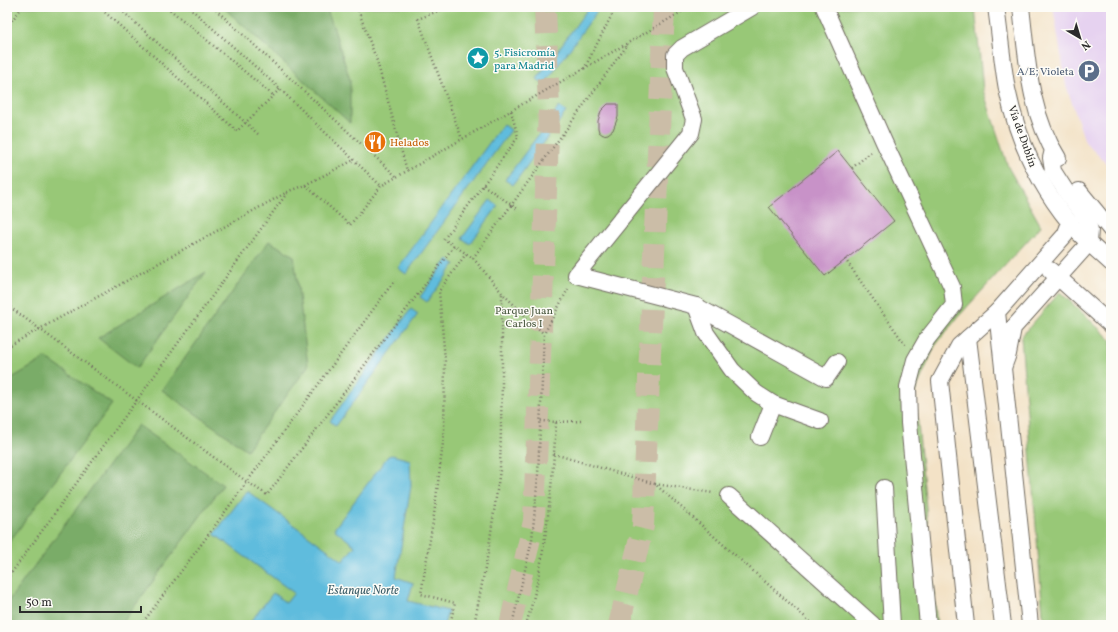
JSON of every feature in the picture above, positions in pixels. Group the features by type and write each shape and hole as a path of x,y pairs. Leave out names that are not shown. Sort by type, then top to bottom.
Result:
{"street":[{"path":"752,7 682,48 675,55 675,68 694,119 691,133 576,275 696,306 826,378 837,362"},
{"path":"824,7 884,142 952,287 954,305 927,339 915,360 908,387 909,423 928,625"},
{"name":"Vía de Dublín","path":"996,7 1008,89 1017,126 1028,156 1042,184 1070,223 1111,263"},
{"name":"Vía de Dublín","path":"1021,7 1031,87 1039,116 1053,150 1084,198 1111,230"},
{"path":"1003,368 1008,354 1013,328 1089,243 1090,230 1086,218 1069,196 1054,171 1051,158 1053,150"},
{"path":"966,625 940,382 959,346 997,312 1065,235 1070,223"},
{"path":"1041,262 1111,325"},
{"path":"696,306 706,333 732,370 756,393 773,404 820,421"},
{"path":"997,312 1029,618 1037,625"},
{"path":"968,338 1002,625"},
{"path":"760,437 773,404"},
{"path":"884,488 892,625"},
{"path":"729,496 873,625"}],"path":[{"path":"7,27 22,7"},
{"path":"99,7 237,132 280,89"},
{"path":"118,7 258,134"},
{"path":"167,7 274,96"},
{"path":"190,7 280,89 381,186"},
{"path":"213,7 397,176"},
{"path":"357,7 377,61 407,171"},
{"path":"448,7 418,19 462,139"},
{"path":"584,69 616,7"},
{"path":"306,185 350,225 381,186 690,7"},
{"path":"473,258 630,42"},
{"path":"511,112 518,137 444,239 473,258 502,293 544,334"},
{"path":"852,168 884,142"},
{"path":"7,347 289,191 306,185 354,160"},
{"path":"483,185 519,210"},
{"path":"7,579 289,191"},
{"path":"7,305 267,495 454,246"},
{"path":"450,625 455,603 421,594 434,515 444,435 445,360 439,291 466,254"},
{"path":"846,259 915,360"},
{"path":"512,625 532,540 538,475 544,334 576,275"},
{"path":"141,625 394,281"},
{"path":"474,625 488,553 500,470 502,293"},
{"path":"540,421 581,421"},
{"path":"526,625 537,583 546,527 556,422"},
{"path":"554,454 655,484 729,496"},
{"path":"655,484 814,625"}],"shaded area":[{"name":"A/E; Violeta","path":"1053,7 1111,7 1111,168 1085,142 1066,85"}],"green space":[{"name":"Parque Juan Carlos I","path":"7,7 975,7 983,90 1008,167 1041,226 958,317 935,346 915,392 937,625 7,625"},
{"path":"223,7 326,7 350,80 350,123"},
{"path":"269,241 294,256 308,366 247,450 162,390"},
{"path":"206,272 137,368 98,338"},
{"path":"1060,292 1111,340 1111,625 1050,625 1043,615 1021,337"},
{"path":"46,358 112,404 7,545 7,381"},
{"path":"138,425 223,485 121,625 7,625 7,603"}],"water":[{"path":"589,7 600,7 544,85 537,79"},
{"path":"559,107 566,112 513,185 505,180"},
{"path":"503,124 511,130 406,274 398,268"},
{"path":"490,200 498,206 470,244 462,238"},
{"path":"448,259 455,264 427,302 420,297"},
{"path":"411,309 418,314 336,426 330,421"},
{"name":"Estanque Norte","path":"392,455 410,460 411,486 396,577 413,583 408,601 448,611 444,625 248,625 273,593 286,603 294,593 214,534 247,491 343,561 355,546 334,529 388,456"}],"building":[{"path":"608,104 618,104 618,117 613,130 608,134 603,135 599,132 598,121 601,111"},
{"path":"838,151 894,221 825,276 769,207"}],"tunnel":[{"path":"510,625 534,521 549,108 545,7"},
{"path":"619,625 643,526 664,7"}],"place":[{"name":"5. Fisicromía para Madrid","path":"478,58"},
{"name":"A/E; Violeta","path":"1089,71"},
{"name":"Helados","path":"375,142"}]}
